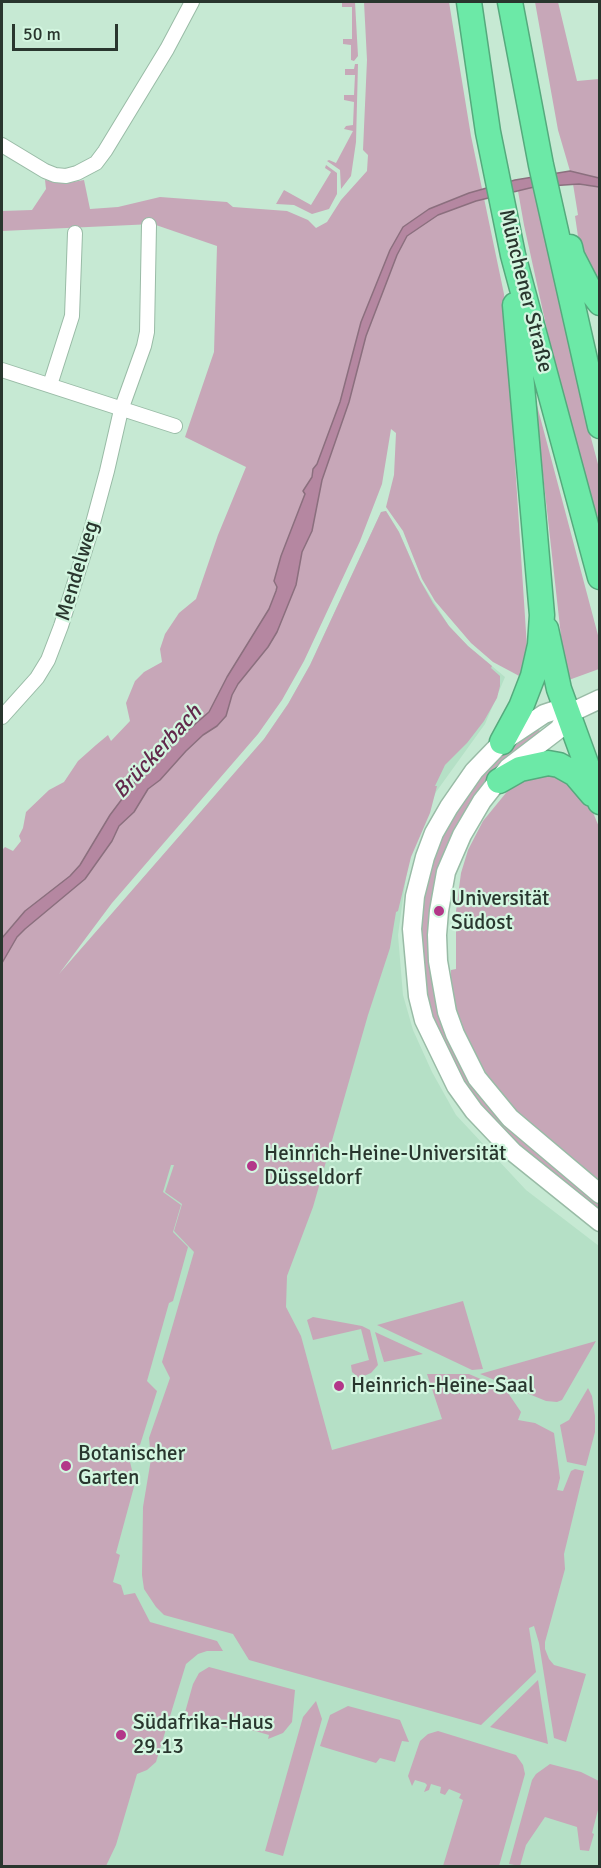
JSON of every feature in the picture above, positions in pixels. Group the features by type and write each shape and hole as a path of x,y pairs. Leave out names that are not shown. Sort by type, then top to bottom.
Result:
{"highway":[{"name":"Münchener Straße","path":"469,2 488,132 513,255 600,577"},
{"name":"Münchener Straße","path":"510,2 539,155 558,219 600,426"},
{"path":"558,219 572,256 588,287 600,303"},
{"path":"513,255 512,273 542,615 560,689 600,803"},
{"path":"502,742 518,714 533,676 540,645 542,615"},
{"path":"499,781 532,765 548,763 559,765 581,779 600,803"}],"street":[{"path":"2,145 55,175 66,176 77,173 96,163 167,49 192,2"},
{"name":"Mendelweg","path":"2,717 37,678 48,660 67,609 107,471 121,410 147,332 149,225"},
{"path":"51,386 72,316 75,233"},
{"path":"2,370 175,426"},
{"path":"596,701 568,714 559,729 508,768 472,817 446,872 439,911 437,952 447,1012 467,1059 492,1097 528,1134 600,1194"},
{"path":"568,714 556,710 544,714 502,742 474,771 434,833 424,857 415,896 412,929 418,996 424,1020 456,1086 474,1111 513,1152 600,1222"}],"shaded area":[{"path":"355,2 358,56 354,61 351,60 351,45 343,44 343,39 352,39 352,7 342,7 342,3"},
{"name":"Heinrich-Heine-Universität Düsseldorf","path":"364,2 449,2 471,136 504,294 528,663 523,678 493,662 471,643 435,601 422,579 403,531 386,507 394,475 396,433 391,429 382,484 360,541 304,661 282,700 258,734 112,903 59,974 264,739 288,704 310,665 381,512 386,511 399,532 433,603 449,626 492,666 491,668 500,676 500,686 497,698 484,721 467,743 445,765 435,786 437,786 430,813 411,857 396,912 390,948 368,1015 313,1207 287,1276 286,1307 301,1336 332,1450 442,1419 427,1374 469,1374 506,1390 521,1412 518,1420 535,1423 554,1433 560,1478 557,1490 563,1491 571,1471 575,1469 584,1471 564,1554 565,1569 545,1649 554,1665 586,1674 566,1742 554,1738 539,1643 534,1626 529,1628 536,1672 481,1725 249,1660 233,1634 164,1615 156,1607 144,1589 142,1575 143,1507 151,1459 149,1438 170,1378 162,1362 194,1252 174,1231 182,1204 165,1192 174,1165 171,1165 163,1192 181,1205 173,1232 188,1247 147,1381 157,1391 140,1445 127,1449 135,1483 116,1553 120,1555 113,1582 121,1585 124,1595 135,1593 150,1622 217,1641 223,1651 207,1651 198,1654 186,1664 156,1762 147,1770 137,1774 116,1845 106,1866 2,1866 2,850 5,847 13,851 21,841 19,836 26,812 49,790 64,782 78,761 96,745 108,735 111,741 130,721 126,703 135,681 144,672 162,662 160,649 165,634 179,613 196,599 218,535 246,467 185,437 214,352 217,246 153,224 2,231 2,211 32,210 46,189 45,180 67,183 84,180 90,209 118,207 160,197 227,202 233,207 287,211 308,220 316,228 327,222 341,200 367,171 368,155 363,150 367,60"},
{"path":"535,2 558,2 577,81 599,79 599,178 570,171 558,130"},
{"path":"355,64 358,64 356,142 351,176 341,189 340,170 327,161 336,163 353,131 344,129 346,126 353,125 354,102 344,100 344,95 354,95 355,75 345,75 345,69 354,69"},
{"path":"326,165 337,173 337,194 329,209 312,214 294,205 276,204 284,190 311,205 331,172 325,168"},
{"path":"570,171 599,178 599,187 579,184 534,187 476,201 438,215 407,236 397,255 366,336 349,402 322,480 312,531 302,552 296,585 277,632 268,647 238,684 226,716 217,726 203,735 160,780 148,789 134,812 119,826 112,841 85,879 17,937 2,963 2,938 25,911 70,876 80,865 110,815 134,783 162,753 209,712 227,677 269,609 277,587 274,581 281,556 305,494 303,491 312,477 313,469 317,464 340,402 361,322 390,250 403,227 429,209 469,193 515,180"},
{"path":"573,184 599,187 599,293 580,250"},
{"path":"534,187 599,468 599,538 551,348 524,225 518,191"},
{"path":"534,394 599,639 599,669 566,681"},
{"name":"Heinrich-Heine-Universität Düsseldorf","path":"386,511 399,532 420,580 449,626 468,646 505,677 485,724 436,792 409,855 398,935 403,995 413,1030 432,1072 456,1115 526,1190 599,1246 599,1866 2,1866 31,1040 50,985 264,739 288,704 310,665 381,512"},
{"path":"538,727 541,734 526,745 436,884 461,1062 599,1199 599,1213 536,1162 479,1108 445,1052 425,995 420,942 421,913 427,881 440,839 451,818 482,774 508,749"},
{"path":"542,775 562,777 572,781 592,810 599,827 599,1180 537,1131 512,1108 492,1083 465,1038 451,992 451,970 456,969 456,911 461,873 468,850 483,821 510,788 524,779"},
{"path":"463,1301 483,1369 472,1370 377,1325"},
{"path":"313,1317 362,1326 370,1330 378,1365 371,1373 359,1378 352,1372 351,1365 369,1360 361,1329 313,1340 307,1320"},
{"path":"375,1332 423,1354 384,1362"},
{"path":"596,1341 562,1400 557,1402 546,1401 480,1374"},
{"path":"588,1388 592,1396 595,1432 586,1466 567,1462 560,1425 569,1420"},
{"path":"209,1667 295,1690 292,1722 283,1733 268,1739 269,1735 234,1725 232,1729 184,1716 193,1684 199,1673"},
{"path":"538,1680 548,1744 490,1727"},
{"path":"316,1701 322,1719 283,1856 265,1851 303,1717"},
{"path":"348,1706 400,1720 409,1742 402,1741 395,1762 380,1758 376,1763 320,1746 330,1715"},
{"path":"438,1731 516,1755 523,1765 525,1774 499,1866 443,1866 463,1800 459,1798 461,1794 449,1789 445,1795 440,1793 441,1787 431,1784 429,1790 424,1792 427,1785 425,1783 415,1780 412,1786 408,1776 420,1741 428,1734"},
{"path":"550,1764 581,1772 599,1781 599,1806 589,1851 580,1850 577,1827 545,1817 526,1845 520,1866 509,1864 532,1780 536,1774"}],"place":[{"name":"Universität Südost","path":"439,911"},
{"name":"Heinrich-Heine-Universität Düsseldorf","path":"252,1166"},
{"name":"Heinrich-Heine-Saal","path":"339,1386"},
{"name":"Botanischer Garten","path":"66,1466"},
{"name":"Südafrika-Haus 29.13","path":"121,1735"}],"water label":[{"name":"Brückerbach","path":"158,752"}]}
